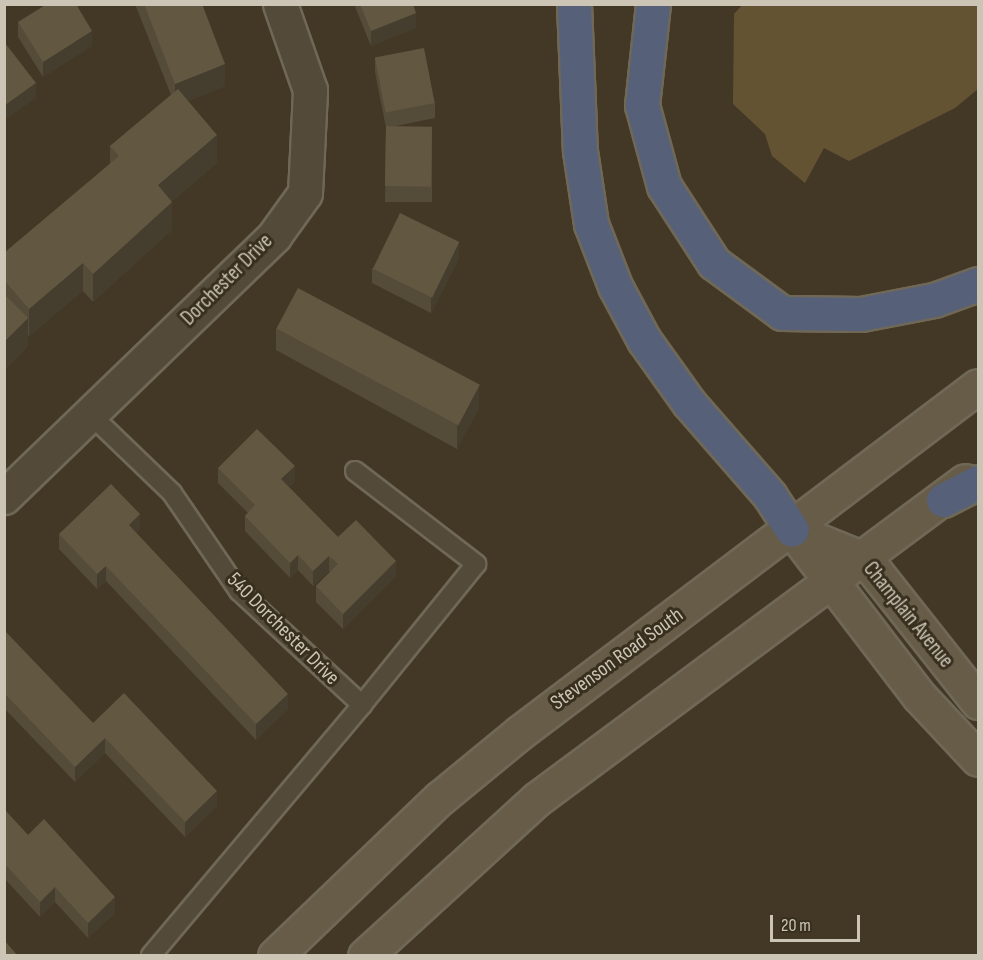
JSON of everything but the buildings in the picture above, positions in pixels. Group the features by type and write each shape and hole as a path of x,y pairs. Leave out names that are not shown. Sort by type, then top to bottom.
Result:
{"highway":[{"path":"574,4 582,162 591,224 615,286 644,340 689,404 770,496 792,530"},
{"path":"653,4 642,105 664,186 714,263 782,313 861,314 934,300 978,284"},
{"path":"943,500 978,482"}],"main road":[{"name":"Stevenson Road South","path":"275,956 440,798 519,733 792,530 978,386"},
{"path":"365,956 537,799 866,560 943,500 978,468"},
{"name":"Champlain Avenue","path":"792,530 866,560 978,702"},
{"name":"Champlain Avenue","path":"792,530 830,586 959,744 978,759"}],"street":[{"name":"Dorchester Drive","path":"4,497 274,236 305,193 310,90 280,4"}],"lane":[{"name":"540 Dorchester Drive","path":"90,414 172,493 239,591 362,705"},
{"path":"151,956 362,705 476,564 355,471"}],"shaded area":[{"path":"743,4 978,5 978,89 955,108 849,161 824,148 805,183 772,156 765,134 733,104 734,14"}]}
